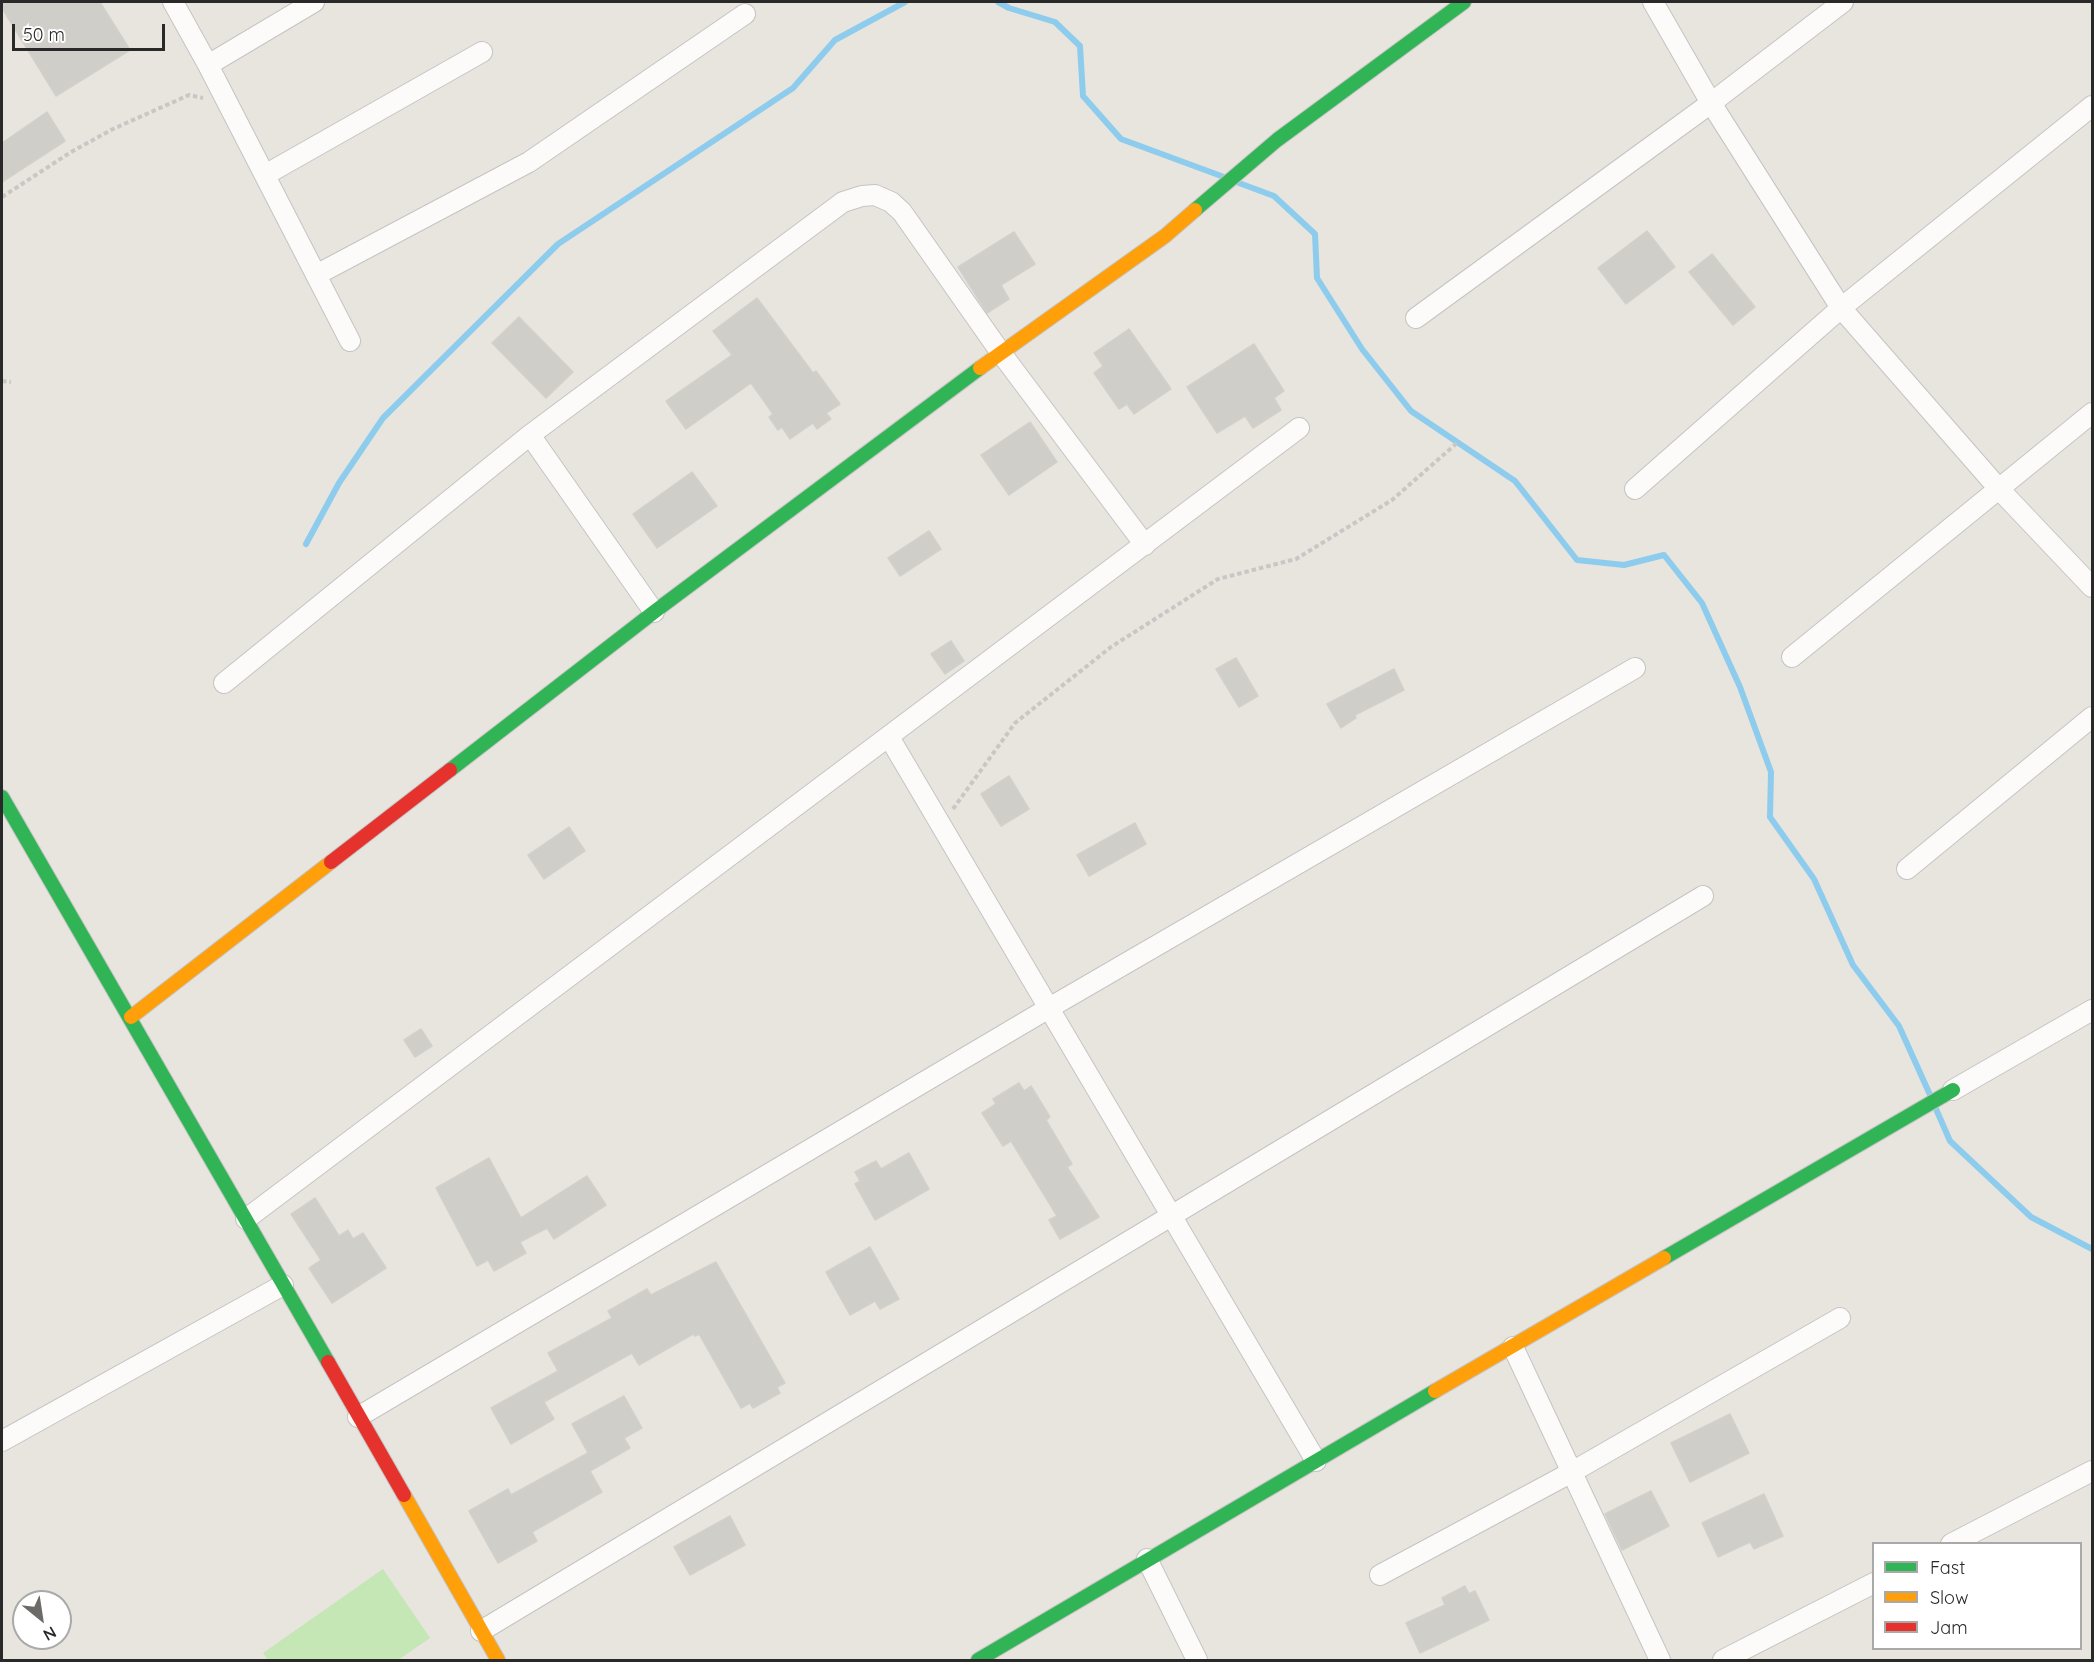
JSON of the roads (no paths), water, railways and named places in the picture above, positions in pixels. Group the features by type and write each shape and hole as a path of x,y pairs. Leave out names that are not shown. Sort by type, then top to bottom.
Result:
{"street":[{"path":"173,2 208,65 350,341"},
{"path":"208,65 314,2"},
{"path":"131,1017 654,612 1001,353 1165,236 1277,140 1464,2"},
{"path":"1653,2 1712,103 1841,308 1999,489 2092,587"},
{"path":"1416,318 1712,103 1843,2"},
{"path":"316,275 529,162 745,14"},
{"path":"265,175 482,52"},
{"path":"1635,489 1841,308 2092,106"},
{"path":"224,683 530,435 843,202 862,196 876,195 891,202 902,212 1001,353 1145,544"},
{"path":"1792,657 2092,413"},
{"path":"246,1219 1299,428"},
{"path":"530,435 654,612"},
{"path":"358,1417 1049,1008 1635,668"},
{"path":"1907,868 2092,717"},
{"path":"889,736 1316,1461"},
{"path":"2,797 131,1017 498,1660"},
{"path":"481,1631 1703,896"},
{"path":"978,1660 1147,1559 2092,1010"},
{"path":"2,1441 283,1285"},
{"path":"1380,1575 1572,1472 1840,1318"},
{"path":"1513,1347 1660,1660"},
{"path":"1955,1542 2092,1471"},
{"path":"1147,1559 1197,1660"},
{"path":"1723,1660 1872,1584"}],"waterway":[{"path":"306,544 339,483 383,418 558,244 793,88 835,40 905,2"},
{"path":"998,2 1009,8 1055,22 1080,46 1083,96 1121,139 1224,177"},
{"path":"1239,183 1274,196 1315,234 1317,278 1362,349 1411,411 1515,481 1577,560 1624,565 1664,555 1702,603 1740,687 1771,772 1770,817 1814,879 1853,965 1899,1026 1931,1097"},
{"path":"1936,1109 1950,1141 2031,1217 2092,1249"}]}
